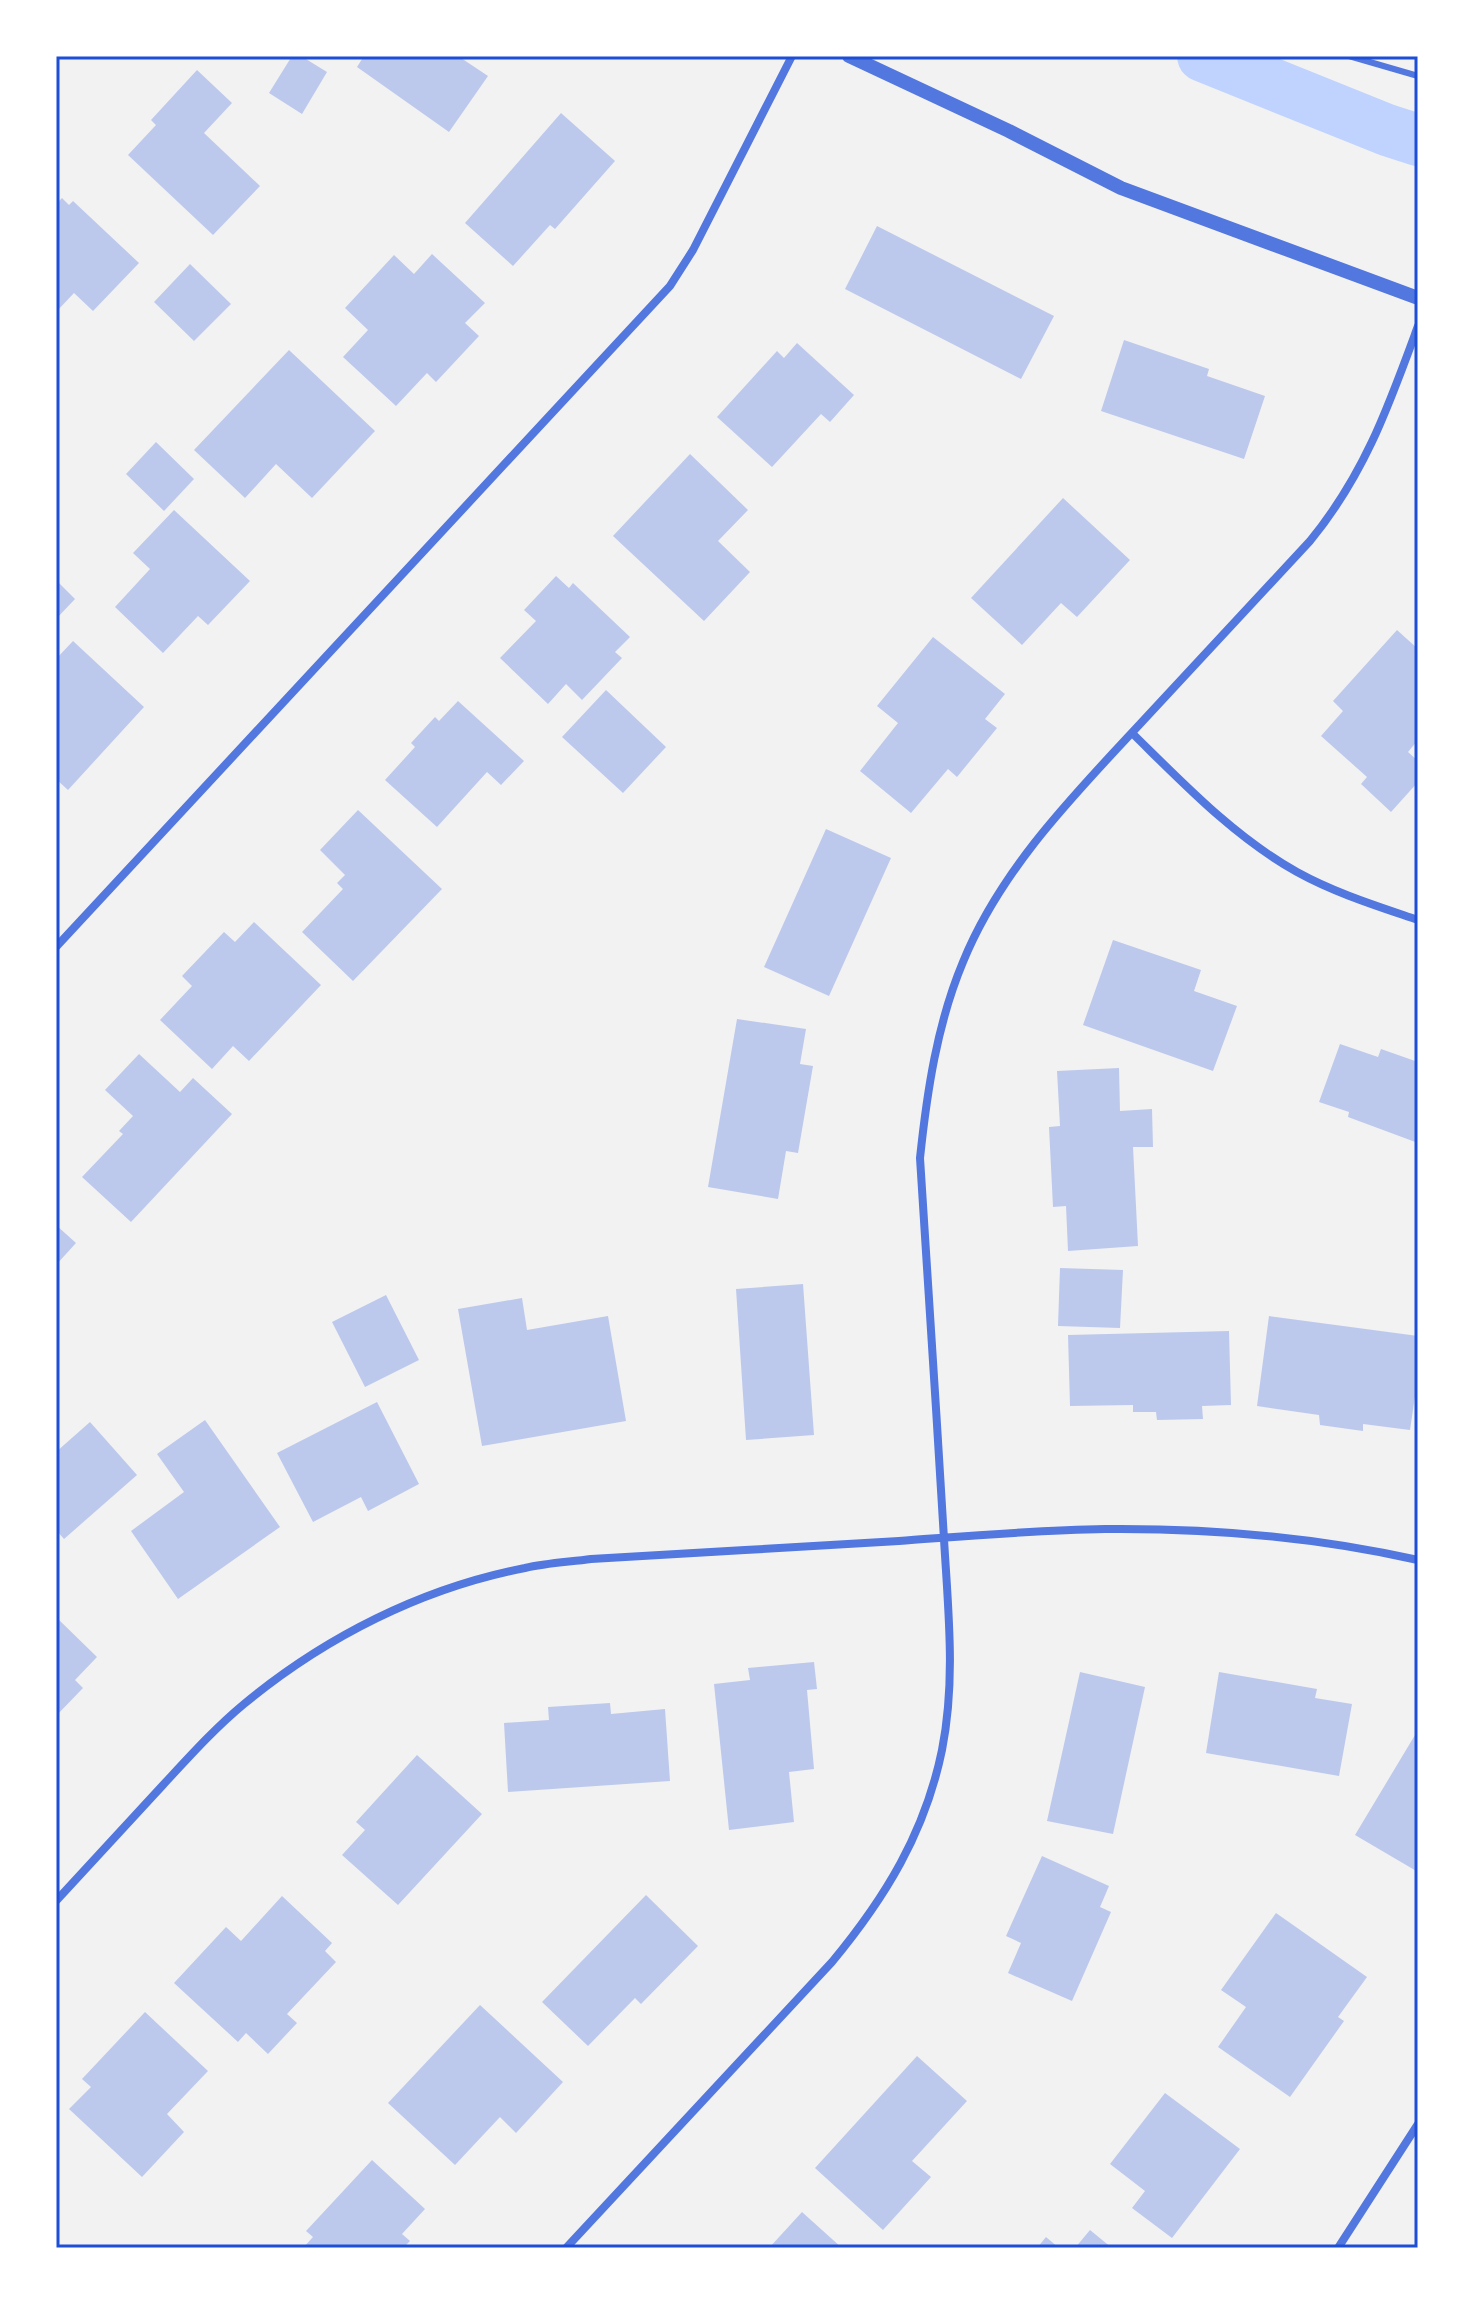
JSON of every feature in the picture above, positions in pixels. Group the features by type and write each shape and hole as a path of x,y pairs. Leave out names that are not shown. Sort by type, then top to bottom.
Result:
{"street":[{"path":"56,947 670,286 693,250 792,56"},
{"path":"849,56 1121,188 1418,298"},
{"path":"566,2248 862,1926 890,1885 912,1843 929,1799 942,1750 951,1695 949,1616 920,1158 927,1090 962,962 992,903 1062,808 1333,513 1370,448 1418,326"},
{"path":"1132,733 1190,789 1262,850 1332,889 1418,920"},
{"path":"56,1901 200,1746 242,1705 289,1668 342,1635 401,1607 462,1584 526,1567 565,1562 1106,1529 1199,1531 1366,1548 1418,1560"},
{"path":"1338,2248 1418,2124"}],"lane":[{"path":"1349,56 1418,76"}],"building":[{"path":"292,56 301,56 327,72 302,114 269,93"},
{"path":"364,56 458,56 488,76 449,132 357,67"},
{"path":"197,70 232,103 204,133 260,186 213,235 128,155 156,125 151,120"},
{"path":"561,113 615,161 555,229 550,225 513,266 465,223"},
{"path":"62,198 69,205 73,201 139,263 93,311 74,293 56,312 56,204"},
{"path":"877,226 1054,316 1021,379 845,289"},
{"path":"432,254 485,303 465,323 479,336 436,382 427,373 396,406 343,357 368,330 345,308 394,255 414,274"},
{"path":"190,264 231,304 194,341 154,302"},
{"path":"1124,340 1209,369 1207,376 1265,396 1244,459 1101,411"},
{"path":"797,343 854,395 830,422 821,414 772,467 717,417 777,351 784,358"},
{"path":"289,350 375,431 312,498 276,464 245,498 194,450"},
{"path":"156,442 194,479 164,511 126,474"},
{"path":"690,454 748,510 718,541 750,572 704,621 613,536"},
{"path":"1063,498 1130,560 1077,617 1061,603 1022,645 971,598"},
{"path":"174,510 250,581 208,625 198,616 163,653 115,607 150,569 133,553"},
{"path":"556,576 569,588 573,583 630,637 615,652 622,658 582,700 566,684 548,704 500,658 536,621 524,610"},
{"path":"56,580 75,599 56,619"},
{"path":"1397,630 1418,649 1418,740 1408,752 1418,761 1418,782 1391,812 1361,784 1367,777 1321,736 1343,711 1333,701"},
{"path":"933,637 1005,694 985,719 997,728 957,777 948,769 911,813 860,771 898,723 877,706"},
{"path":"73,641 144,707 68,790 56,779 56,659"},
{"path":"606,690 666,747 623,793 562,737"},
{"path":"458,701 524,761 501,785 487,772 437,827 385,780 415,747 411,743 435,717 439,721"},
{"path":"358,810 442,889 353,981 302,932 343,889 337,883 345,875 320,850"},
{"path":"826,829 891,858 829,996 764,967"},
{"path":"254,922 321,985 249,1061 233,1046 212,1069 160,1020 192,986 182,976 224,932 235,942"},
{"path":"1113,940 1201,970 1194,991 1237,1006 1213,1071 1083,1025"},
{"path":"737,1019 806,1029 800,1064 813,1066 798,1153 786,1151 778,1199 708,1187"},
{"path":"1340,1044 1378,1057 1381,1049 1418,1062 1418,1143 1348,1117 1349,1112 1319,1102"},
{"path":"139,1054 180,1092 193,1078 232,1114 131,1222 82,1177 123,1134 119,1131 133,1116 105,1090"},
{"path":"1119,1068 1120,1111 1152,1109 1153,1147 1133,1147 1138,1246 1068,1251 1066,1206 1053,1207 1049,1127 1060,1126 1057,1071"},
{"path":"56,1225 76,1243 56,1265"},
{"path":"1060,1268 1123,1270 1120,1328 1058,1326"},
{"path":"803,1284 814,1435 746,1440 736,1289"},
{"path":"386,1295 419,1360 365,1387 332,1322"},
{"path":"522,1298 527,1330 608,1316 626,1421 482,1446 458,1309"},
{"path":"1269,1316 1418,1336 1418,1376 1410,1430 1363,1424 1363,1431 1320,1425 1319,1415 1257,1406"},
{"path":"1229,1331 1231,1405 1202,1406 1203,1419 1157,1420 1156,1412 1133,1412 1133,1405 1070,1406 1068,1335"},
{"path":"377,1402 419,1484 368,1511 361,1497 313,1522 277,1453"},
{"path":"205,1420 280,1527 178,1599 131,1531 184,1492 157,1454"},
{"path":"90,1422 137,1475 64,1539 56,1530 56,1452"},
{"path":"56,1617 97,1657 75,1680 83,1688 56,1716"},
{"path":"814,1662 817,1689 807,1690 814,1769 789,1772 794,1822 729,1830 714,1684 750,1680 748,1668"},
{"path":"1080,1672 1145,1687 1113,1834 1047,1821"},
{"path":"1219,1672 1317,1689 1315,1698 1352,1704 1339,1776 1206,1753"},
{"path":"610,1703 611,1714 665,1709 670,1781 508,1792 504,1723 549,1720 548,1707"},
{"path":"1418,1730 1418,1872 1355,1835"},
{"path":"417,1755 482,1814 398,1905 342,1855 365,1830 356,1822"},
{"path":"1042,1856 1109,1886 1100,1907 1111,1912 1072,2001 1008,1973 1021,1943 1006,1936"},
{"path":"646,1895 698,1946 641,2004 635,1998 588,2046 542,2002"},
{"path":"282,1896 332,1943 325,1951 336,1962 287,2014 297,2023 268,2054 246,2033 238,2042 174,1983 226,1927 241,1941"},
{"path":"1276,1913 1367,1977 1338,2017 1344,2021 1290,2097 1218,2047 1246,2007 1221,1990"},
{"path":"480,2005 563,2082 516,2133 500,2117 455,2165 388,2103"},
{"path":"145,2012 208,2071 167,2114 184,2132 142,2177 69,2109 91,2087 82,2079"},
{"path":"917,2056 967,2101 912,2161 931,2177 883,2230 815,2168"},
{"path":"1165,2093 1240,2149 1172,2238 1132,2208 1145,2191 1110,2164"},
{"path":"372,2160 425,2209 402,2234 410,2241 403,2248 303,2248 313,2237 306,2231"},
{"path":"802,2212 842,2248 769,2248"},
{"path":"1090,2230 1112,2248 1075,2248"},
{"path":"1046,2237 1059,2248 1037,2248"}],"waterway":[{"path":"1203,56 1418,140"}]}
